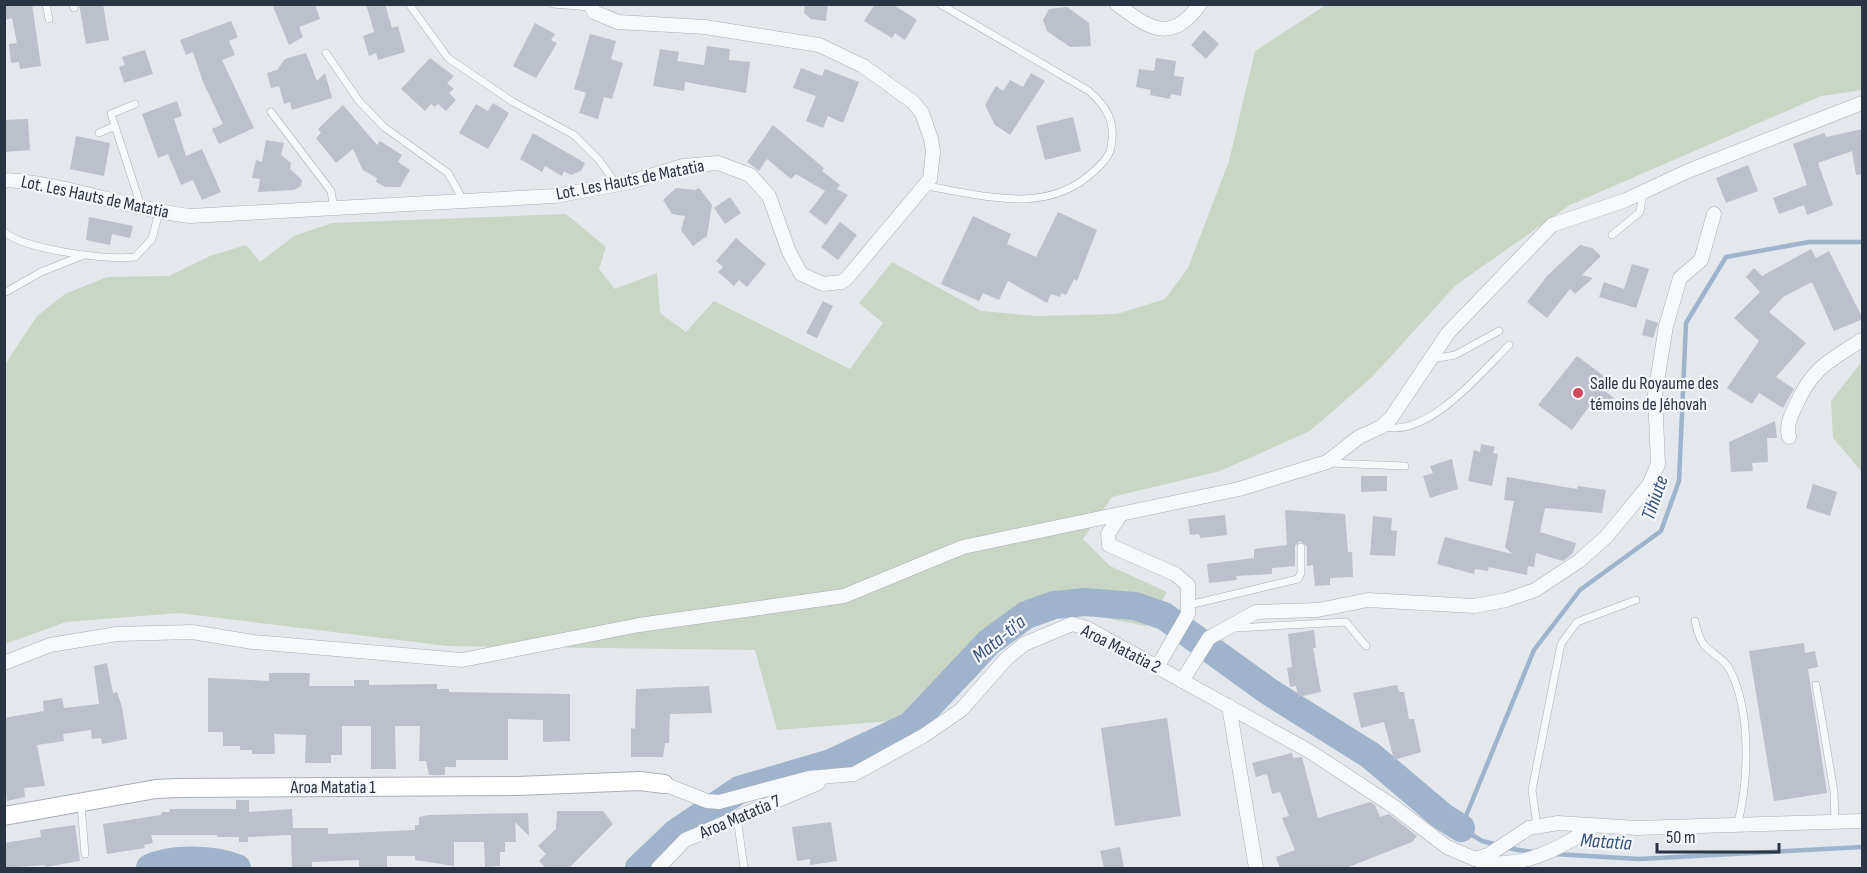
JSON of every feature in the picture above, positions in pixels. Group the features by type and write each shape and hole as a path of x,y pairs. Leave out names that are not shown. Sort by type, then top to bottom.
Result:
{"main road":[{"name":"Aroa Matatia 1","path":"4,816 80,802 179,788 518,786 640,781 664,784"}],"street":[{"path":"1117,4 1145,24 1158,29 1168,28 1185,21 1200,4"},
{"name":"Lot. Les Hauts de Matatia","path":"4,180 50,186 142,209 190,216 555,196 697,164 718,163 744,171 756,179 769,196 796,270 806,278 823,284 842,282 847,278 930,179 933,152 922,113 908,98 863,66 826,47 705,27 618,22 594,12 590,6"},
{"path":"4,663 50,645 117,634 192,632 253,642 462,660 628,627 844,596 963,547 1239,489 1324,463 1359,437 1382,426 1391,418 1449,333 1552,225 1643,192 1688,171 1863,103"},
{"path":"1182,681 1214,635 1256,612 1318,610 1368,600 1474,606 1506,600 1535,590 1579,561 1606,537 1631,508 1649,485 1658,464 1659,429 1655,394 1666,326 1680,278 1701,260 1714,214"},
{"path":"1789,436 1789,422 1812,374 1828,361 1863,340"},
{"path":"1121,514 1108,534 1109,545 1180,576 1188,585 1188,610 1157,667"},
{"name":"Aroa Matatia 2","path":"664,784 707,801 732,800 809,778 830,778 854,774 923,736 961,710 1006,659 1023,644 1072,624 1087,628 1229,706 1365,786 1448,847 1490,865 1506,865 1564,843 1593,826"},
{"path":"1229,706 1256,868"},
{"name":"Aroa Matatia 7","path":"658,868 686,840 830,778"},
{"path":"1475,859 1488,855 1537,826 1558,823 1637,828 1863,821"}],"lane":[{"path":"46,4 49,20"},
{"path":"410,4 448,58 513,102 570,132 599,160 616,184"},
{"path":"553,4 590,6"},
{"path":"926,186 1011,199 1046,197 1078,186 1104,162 1111,151 1113,138 1108,111 1089,91 940,4"},
{"path":"326,53 359,101 384,127 448,173 463,200"},
{"path":"135,104 113,111 111,114 142,209"},
{"path":"271,112 331,191 334,209"},
{"path":"99,133 115,126"},
{"path":"1612,235 1640,212 1643,192"},
{"path":"4,232 9,236 35,244 84,255 135,257 152,239 159,212"},
{"path":"4,293 41,273 84,255"},
{"path":"1430,360 1455,355 1499,331"},
{"path":"1382,426 1393,429 1413,427 1431,416 1458,394 1509,345"},
{"path":"1324,463 1405,466"},
{"path":"1188,610 1298,579 1301,573 1301,547"},
{"path":"1537,826 1532,790 1561,644 1577,622 1636,600"},
{"path":"1695,621 1704,645 1731,671 1740,699 1745,737 1745,776 1743,804 1737,825"},
{"path":"1214,635 1231,628 1346,622 1366,646"},
{"path":"1816,685 1834,792 1835,823"},
{"path":"80,802 86,854"},
{"path":"737,817 744,868"}],"green space":[{"path":"1326,5 1862,5 1862,90 1821,96 1570,205 1456,285 1371,378 1310,431 1220,471 1112,497 1083,539 1110,566 1167,592 1146,626 1070,611 1051,617 1007,641 975,678 929,718 777,730 755,650 447,646 179,613 66,622 5,644 4,366 37,316 65,294 107,277 169,276 210,256 246,245 260,262 294,236 332,223 566,214 606,247 599,269 615,289 657,273 660,313 686,332 714,301 850,369 883,323 859,303 892,262 981,311 1037,316 1117,314 1165,299 1188,268 1229,161 1255,51"},
{"path":"1862,361 1862,472 1833,438 1831,401"}],"building":[{"path":"4,4 32,4 41,66 20,69 19,62 11,63 9,44 17,43 12,18 4,20"},
{"path":"79,4 103,4 109,40 86,44"},
{"path":"272,4 315,4 320,19 299,27 303,37 289,45"},
{"path":"366,4 385,4 392,28 398,26 405,52 378,60 376,53 369,56 363,36 374,32"},
{"path":"805,4 828,4 826,21 811,19 804,13"},
{"path":"875,4 892,4 917,20 905,40 895,33 892,38 864,21"},
{"path":"1067,7 1089,23 1091,46 1070,47 1047,31 1043,20 1049,9"},
{"path":"231,21 238,37 229,41 235,55 222,60 254,128 219,144 212,129 223,124 203,82 193,52 186,55 180,40"},
{"path":"535,23 555,34 551,40 557,43 536,78 513,66"},
{"path":"1204,30 1219,44 1206,59 1191,45"},
{"path":"590,34 616,41 611,59 623,63 612,99 604,97 598,119 579,113 586,93 574,89"},
{"path":"707,46 730,49 729,60 750,62 746,93 685,82 684,91 653,86 660,49 679,52 677,61 704,65"},
{"path":"145,50 153,74 124,83 119,67 125,65 122,57"},
{"path":"306,53 317,81 325,73 332,98 292,110 290,102 284,104 279,86 271,88 267,73 277,70 285,59"},
{"path":"430,58 454,76 447,83 454,89 449,93 456,100 446,111 438,104 435,107 431,104 425,111 401,89"},
{"path":"1156,58 1176,61 1174,76 1184,77 1181,96 1171,94 1170,99 1150,95 1151,90 1136,87 1139,69 1154,71"},
{"path":"801,68 822,76 825,69 859,82 843,123 828,116 823,128 806,121 816,96 793,88"},
{"path":"1031,73 1045,81 1010,135 995,125 985,105 996,86 1003,91 1010,80 1023,87"},
{"path":"177,101 182,116 174,119 186,156 202,149 221,192 202,200 193,180 181,185 168,154 158,158 142,114"},
{"path":"493,103 509,113 488,149 459,133 476,104 488,111"},
{"path":"343,105 377,145 380,141 402,155 398,162 410,170 400,187 385,187 376,182 377,178 363,170 353,149 336,163 316,138 321,133 318,129"},
{"path":"1073,117 1081,151 1045,160 1036,126"},
{"path":"28,119 30,150 4,152 4,120"},
{"path":"773,125 824,168 822,171 840,185 837,189 848,195 826,225 809,212 825,191 796,174 791,179 767,159 759,171 747,162"},
{"path":"1863,129 1863,174 1856,175 1852,151 1818,163 1833,205 1807,215 1804,205 1779,214 1773,198 1807,185 1793,144 1824,133 1826,137"},
{"path":"533,133 585,163 581,171 571,175 564,171 562,176 545,166 542,172 520,159"},
{"path":"76,136 110,143 104,176 70,169"},
{"path":"266,140 284,143 281,155 291,163 290,169 302,180 301,186 294,190 258,192 260,179 252,178 256,160 262,162"},
{"path":"1748,165 1758,191 1726,203 1716,178"},
{"path":"676,188 695,190 699,188 712,205 707,236 693,246 681,230 685,216 672,214 663,200"},
{"path":"730,197 741,213 725,224 714,208"},
{"path":"1058,212 1097,230 1077,281 1074,279 1066,295 1061,293 1060,297 1051,294 1047,303 1008,281 999,300 983,293 979,301 941,284 973,216 1011,234 1007,244 1036,257"},
{"path":"89,217 133,226 130,238 112,234 110,245 86,240"},
{"path":"840,222 857,235 838,260 821,247"},
{"path":"736,238 766,264 747,287 739,280 734,286 718,272 723,267 716,261"},
{"path":"1580,245 1592,248 1601,256 1582,275 1593,278 1575,294 1570,289 1547,318 1527,302 1547,276"},
{"path":"1811,249 1816,258 1829,251 1863,319 1834,331 1812,282 1783,297 1769,312 1806,343 1776,377 1794,389 1783,408 1759,393 1752,404 1727,388 1759,341 1734,318 1760,292 1746,277 1754,268 1762,276"},
{"path":"1632,264 1649,269 1636,308 1599,297 1604,282 1624,289"},
{"path":"823,301 833,306 817,338 806,333"},
{"path":"1646,319 1658,323 1653,338 1642,335"},
{"name":"Salle du Royaume des témoins de Jéhovah","path":"1577,356 1609,380 1602,389 1614,398 1603,412 1591,404 1572,430 1538,405"},
{"path":"1775,421 1777,438 1767,438 1768,462 1752,463 1753,471 1731,472 1729,442"},
{"path":"1481,444 1495,447 1493,453 1498,454 1492,486 1468,481 1474,450 1480,452"},
{"path":"1452,459 1458,489 1430,498 1423,476 1433,473 1430,466"},
{"path":"1361,476 1387,476 1387,491 1361,492"},
{"path":"1507,477 1577,489 1578,486 1606,490 1602,513 1545,508 1540,532 1576,543 1573,553 1563,561 1536,553 1534,567 1528,566 1527,575 1489,567 1488,571 1475,569 1474,574 1437,564 1445,537 1512,554 1505,547 1514,501 1504,500"},
{"path":"1813,484 1837,492 1830,516 1806,508"},
{"path":"1285,510 1345,514 1348,552 1352,552 1353,577 1330,578 1330,585 1315,586 1313,565 1307,566 1307,546 1300,541 1295,546 1295,566 1272,568 1272,574 1236,576 1237,580 1209,583 1207,564 1254,558 1254,549 1287,545"},
{"path":"1225,515 1227,535 1200,538 1199,534 1190,535 1188,519"},
{"path":"1373,516 1392,518 1391,530 1397,531 1395,556 1370,555"},
{"path":"1314,630 1316,648 1313,648 1321,692 1298,697 1296,686 1290,687 1287,668 1292,667 1288,634"},
{"path":"1804,643 1805,653 1815,651 1818,667 1808,669 1827,793 1774,801 1749,651"},
{"path":"107,663 113,693 117,692 122,707 127,739 102,744 101,738 92,739 91,730 63,734 64,741 37,745 45,786 24,788 25,797 7,801 4,785 4,718 44,711 43,701 62,698 64,708 99,704 94,666"},
{"path":"269,673 310,673 309,686 354,686 354,680 369,680 369,685 437,684 437,689 449,689 449,692 570,694 570,741 543,742 543,720 508,719 508,760 456,760 456,767 445,767 445,775 429,775 426,761 419,761 420,726 395,726 396,769 371,769 371,726 342,726 342,755 331,755 331,763 305,763 306,735 274,734 275,754 252,754 252,750 240,750 240,746 223,746 223,732 208,732 208,678 269,681"},
{"path":"1397,685 1399,692 1404,692 1409,719 1414,719 1421,752 1394,760 1384,722 1361,728 1353,693"},
{"path":"709,686 712,713 670,714 669,743 665,743 663,757 631,757 631,728 635,729 636,689"},
{"path":"1167,718 1181,816 1115,826 1101,728"},
{"path":"1292,753 1293,758 1302,757 1318,818 1370,802 1375,805 1380,817 1389,814 1417,836 1412,842 1346,868 1280,868 1276,857 1295,850 1282,818 1289,816 1280,792 1272,794 1267,774 1256,777 1252,763"},
{"path":"236,800 249,800 249,812 292,809 293,828 328,828 328,834 415,830 415,825 419,825 419,817 429,815 528,813 529,836 515,822 516,842 505,842 505,852 500,852 500,866 485,867 484,842 454,842 454,866 415,860 415,856 387,856 387,868 359,868 359,860 312,862 312,868 292,868 291,835 248,837 248,842 239,842 239,837 217,837 217,835 151,835 153,843 144,845 145,848 107,854 103,824 161,815 162,812 169,812 170,809 236,809"},
{"path":"557,811 603,811 613,824 569,868 546,868 539,861 546,854 538,846 556,829"},
{"path":"831,822 837,861 810,865 810,859 797,861 792,827"},
{"path":"75,825 80,861 45,867 45,865 4,868 4,843 41,837 40,830"},
{"path":"1120,847 1124,868 1104,868 1100,851"}],"waterway":[{"name":"Tihiute","path":"1498,845 1482,841 1461,828 1534,650 1580,590 1661,531 1679,481 1686,323 1726,257 1809,242 1862,242"},
{"name":"Mata-ti'a","path":"639,868 677,832 739,790 831,763 910,726 989,642 1026,615 1054,605 1085,602 1135,606 1164,616 1268,691 1370,755 1442,816 1461,828"},
{"name":"Matatia","path":"1554,854 1639,859 1862,847"},
{"name":"Matatia","path":"1506,848 1533,852"},
{"name":"Mata-ti'a","path":"150,868 159,864 194,860 237,868"}],"place":[{"name":"Salle du Royaume des témoins de Jéhovah","path":"1578,393"}]}
